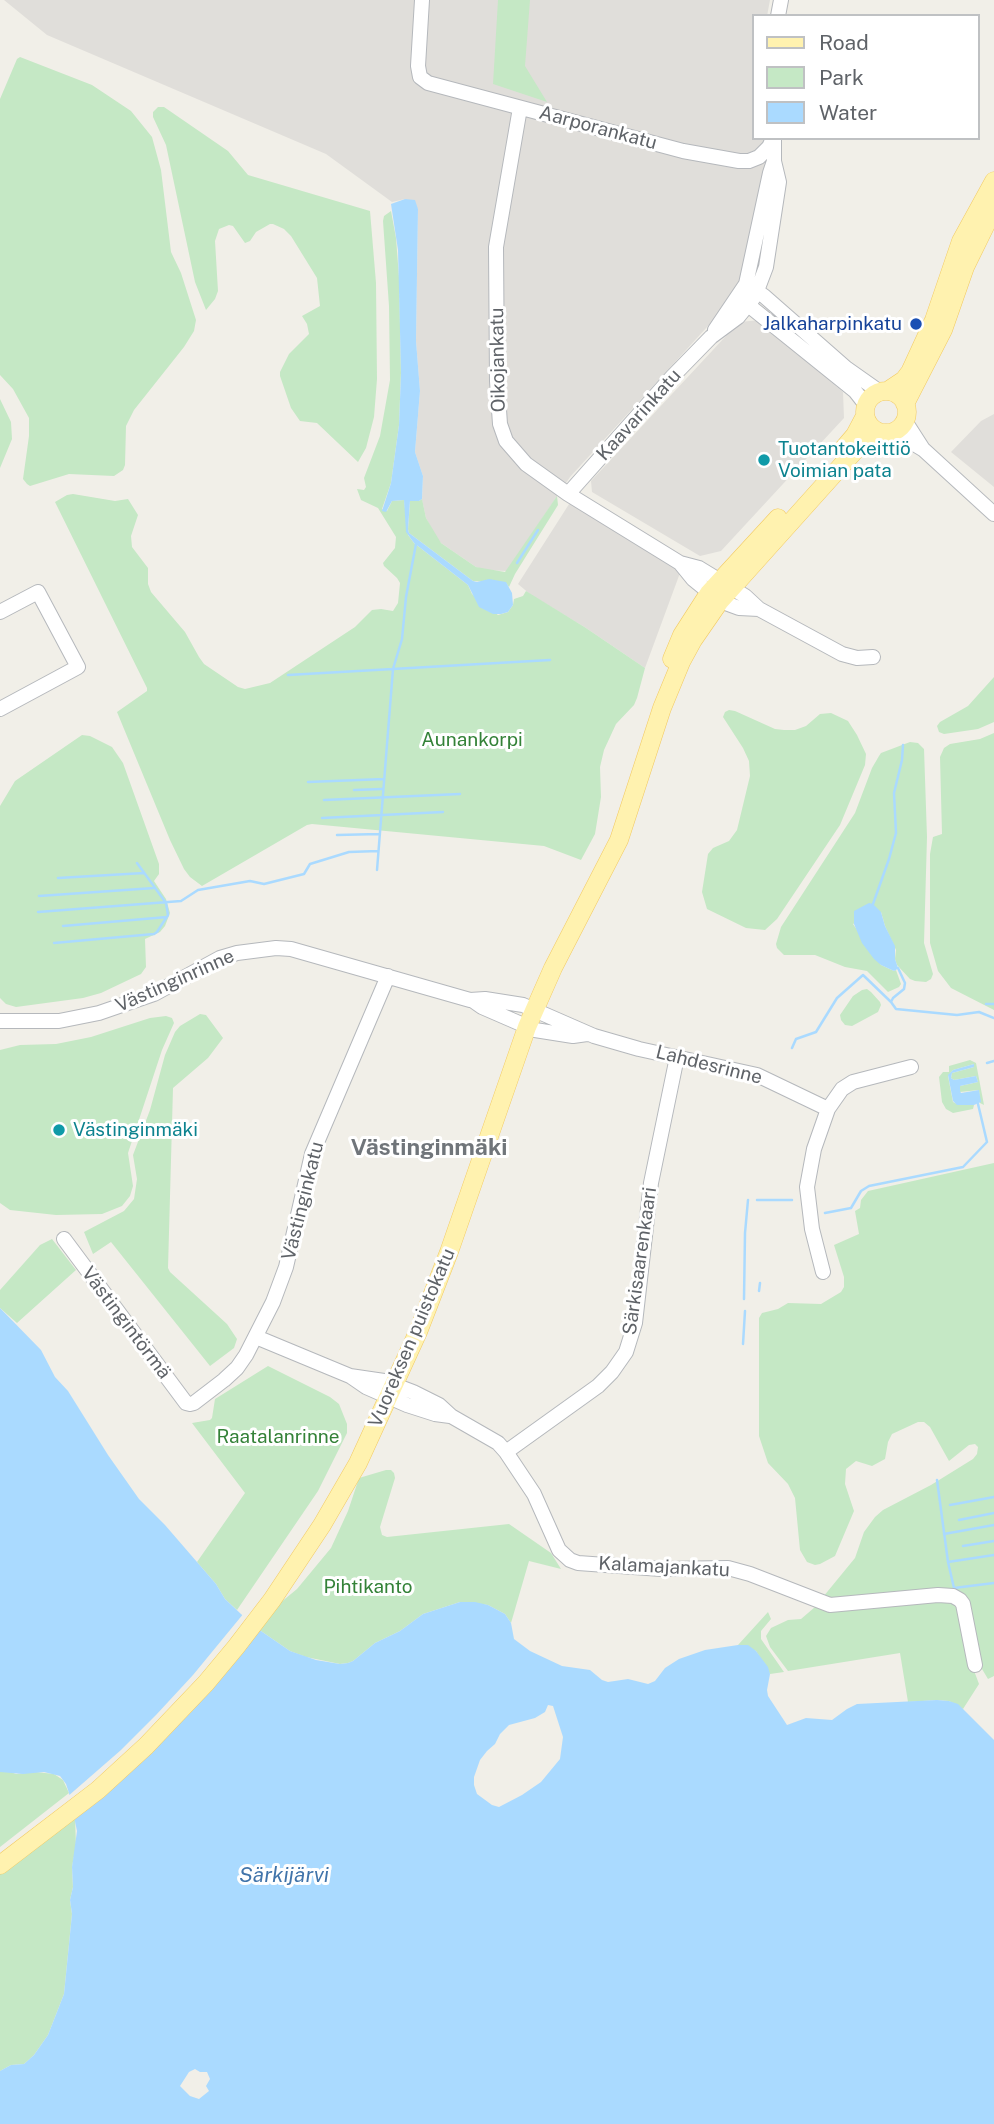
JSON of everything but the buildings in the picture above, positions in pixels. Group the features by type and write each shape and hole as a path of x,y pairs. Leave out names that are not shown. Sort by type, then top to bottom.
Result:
{"main road":[{"path":"885,391 902,398 896,423 873,430 865,411 873,395 904,380 910,372 934,320 961,242 994,180"},
{"name":"Vuoreksen puistokatu","path":"720,591 860,445 896,423 943,330 965,267 994,208"},
{"name":"Vuoreksen puistokatu","path":"0,1865 98,1790 146,1746 206,1683 272,1600 346,1486 418,1332 534,1010 619,839 662,708 672,659 682,635 853,438 865,411"}],"street":[{"name":"Aarporankatu","path":"422,0 419,74 428,83 683,151 739,161 759,157 772,140"},
{"name":"Oikojankatu","path":"520,108 496,247 496,381 499,415 503,433 515,453 568,494 680,563 699,568 739,608 759,609 842,654 857,658 873,657"},
{"name":"Kaavarinkatu","path":"568,494 711,337 719,323 748,294 774,161 773,140"},
{"path":"748,294 846,368 885,391"},
{"path":"748,294 855,391 865,411"},
{"path":"896,423 994,514"},
{"path":"0,612 38,592 78,667 0,709"},
{"name":"Västinginrinne","path":"0,1021 59,1021 99,1013 154,994 220,958 256,949 276,948 306,952 470,1000 527,1027"},
{"name":"Västinginkatu","path":"190,1404 232,1374 256,1337 273,1302 286,1267 312,1154 388,976"},
{"name":"Västinginrinne","path":"470,1000 485,999 519,1004 534,1010"},
{"name":"Lahdesrinne","path":"534,1010 587,1034 757,1075 828,1109"},
{"name":"Lahdesrinne","path":"527,1027 559,1034 587,1034"},
{"name":"Särkisaarenkaari","path":"506,1452 598,1386 626,1352 635,1323 651,1183 677,1057"},
{"path":"823,1272 812,1229 807,1187 814,1149 828,1109 842,1089 853,1082 911,1067"},
{"name":"Västingintörmä","path":"64,1239 186,1403 190,1404"},
{"name":"Kalamajankatu","path":"256,1337 350,1376 439,1405 451,1416 498,1443 534,1494 559,1550 570,1560 578,1563 661,1569 728,1568 830,1605 953,1596 963,1604 975,1665"}],"shaded area":[{"path":"4,0 770,0 767,14 752,14 752,140 764,140 765,167 739,292 570,477 507,571 476,567 436,538 426,518 422,500 423,476 415,452 420,391 416,341 418,209 405,199 392,202 326,154 47,35"},
{"path":"761,320 843,392 844,418 721,551 700,556 592,492 591,481 739,322"},
{"path":"994,414 994,487 951,452 981,421"},
{"path":"571,501 678,569 680,573 645,668 518,584"}],"green space":[{"path":"498,0 530,0 525,66 547,102 493,84"},
{"path":"20,57 92,85 131,111 152,137 161,170 171,252 181,273 196,320 194,331 184,347 134,410 126,426 125,465 123,470 114,476 69,474 30,486 23,479 29,418 13,389 0,375 0,99"},
{"path":"158,107 164,107 228,151 248,175 370,211 376,283 377,379 374,417 366,448 358,462 317,423 300,421 291,408 280,376 289,354 309,334 302,316 320,306 317,278 284,229 270,224 256,232 250,241 245,243 233,226 219,229 215,241 218,291 206,310 195,282 166,145 153,117 153,112"},
{"name":"Aunankorpi","path":"391,211 399,277 401,373 399,425 391,483 382,509 387,511 392,501 404,500 408,535 414,543 468,585 472,594 498,615 508,612 514,599 523,596 526,591 645,668 637,698 616,724 604,750 600,767 601,797 595,834 581,860 544,846 312,824 202,886 184,869 117,712 147,691 147,688 55,502 73,494 115,501 128,499 138,515 131,536 132,547 148,568 151,592 185,632 204,664 238,687 245,689 270,683 355,627 372,610 393,611 398,603 400,583 383,563 395,548 396,537 378,508 361,500 357,489 364,490 366,487 364,478 380,436 390,380 389,306 383,221 384,216"},
{"path":"0,399 11,422 12,439 0,468"},
{"path":"557,496 558,505 509,587 506,583 473,581 409,533 408,529 410,501 422,499 426,518 441,543 476,567 505,572"},
{"path":"994,677 994,722 978,729 944,734 939,732 937,726 940,722 968,706"},
{"path":"729,710 775,729 784,730 795,730 806,726 820,714 831,713 848,721 866,754 865,765 840,825 777,919 765,930 746,928 707,909 702,892 708,854 713,848 729,841 737,830 750,776 749,761 723,717"},
{"path":"994,733 994,1010 951,988 938,971 930,943 930,854 933,837 942,834 940,757 944,748 950,744 980,739"},
{"path":"82,735 112,747 123,763 159,864 159,874 154,881 166,899 170,913 160,932 145,939 146,967 141,974 101,993 83,998 16,1007 6,1004 0,998 0,806 15,781"},
{"path":"910,742 918,743 924,749 927,837 924,943 933,974 926,982 915,981 897,965 896,950 881,912 853,924 881,965 896,970 901,984 888,992 867,971 845,967 815,955 784,955 776,944 781,927 855,813 879,756"},
{"path":"867,989 880,1002 878,1012 852,1026 845,1025 840,1015 853,996"},
{"path":"200,1014 206,1015 223,1038 208,1058 173,1088 168,1268 227,1324 237,1339 234,1348 210,1366 111,1242 93,1254 84,1232 124,1211 134,1199 137,1179 133,1155 150,1110 165,1055 180,1026"},
{"path":"150,1018 172,1018 174,1023 162,1050 128,1153 133,1186 130,1196 122,1206 102,1214 56,1215 10,1210 0,1203 0,1050 20,1045 56,1044 91,1037"},
{"path":"970,1060 976,1063 984,1105 980,1103 979,1090 960,1092 960,1086 978,1082 976,1076 954,1080 951,1078 952,1073 974,1067 974,1064 953,1070 948,1076 953,1102 959,1105 974,1105 973,1109 953,1113 946,1109 942,1102 939,1077 943,1072 949,1072 949,1066"},
{"path":"994,1163 994,1676 988,1679 976,1659 965,1599 837,1602 823,1597 855,1558 864,1532 875,1517 973,1459 978,1447 975,1444 969,1445 949,1461 930,1427 924,1422 918,1422 892,1434 885,1459 872,1466 856,1461 846,1469 845,1484 854,1511 835,1556 820,1564 807,1562 800,1550 795,1498 788,1484 768,1463 759,1436 759,1318 762,1313 788,1303 821,1304 841,1292 844,1277 834,1245 859,1234 855,1211 860,1208 861,1200 868,1191"},
{"path":"52,1239 76,1270 17,1323 0,1308 0,1290 40,1245"},
{"name":"Raatalanrinne","path":"268,1366 339,1404 347,1424 347,1433 318,1491 237,1610 225,1599 197,1562 245,1493 192,1423 210,1420 215,1399"},
{"name":"Pihtikanto","path":"391,1470 395,1478 380,1527 382,1535 387,1537 509,1524 551,1553 561,1569 529,1561 511,1623 505,1614 488,1605 460,1602 423,1614 348,1663 340,1664 306,1657 290,1651 258,1629 274,1608 297,1589 331,1548 359,1478"},
{"path":"932,1598 959,1601 970,1660 979,1684 963,1709 949,1701 908,1702 900,1653 788,1671 770,1647 766,1636 771,1628 788,1620 801,1619 815,1607"},
{"path":"768,1612 771,1619 761,1631 761,1639 784,1672 770,1674 756,1651 738,1645"},
{"path":"0,1772 16,1774 54,1774 63,1780 69,1793 0,1847"},
{"path":"75,1817 76,1846 70,1900 72,1914 64,1994 48,2035 34,2055 24,2064 11,2065 0,2071 0,1873"}],"water":[{"path":"405,199 415,200 418,209 416,341 420,391 415,452 423,476 422,499 410,501 408,529 409,533 473,581 489,579 506,582 512,593 513,605 508,612 501,614 493,614 479,607 468,585 414,543 406,532 404,500 392,501 386,512 382,511 391,483 399,425 401,373 398,250 391,204"},
{"path":"869,903 881,912 895,946 898,968 894,971 874,959 862,943 854,924 854,911"},
{"path":"974,1064 974,1067 952,1073 951,1078 954,1080 976,1076 978,1082 960,1086 960,1091 979,1090 981,1102 974,1105 957,1105 953,1101 948,1075 953,1070"},
{"name":"Särkijärvi","path":"0,1308 41,1350 55,1377 68,1391 139,1499 216,1584 225,1599 258,1629 290,1651 316,1660 348,1663 423,1614 460,1602 475,1602 505,1614 511,1623 514,1639 530,1651 562,1666 590,1670 608,1682 628,1679 648,1684 679,1659 705,1650 748,1645 768,1667 768,1696 787,1725 806,1718 832,1720 857,1704 937,1700 958,1704 994,1740 994,2124 0,2124 0,2071 11,2065 24,2064 34,2055 48,2035 64,1994 72,1914 72,1867 77,1831 69,1793 60,1776 44,1772 0,1772","holes":["548,1705 553,1706 563,1737 560,1759 541,1782 522,1795 499,1807 492,1805 477,1794 474,1785 480,1760 509,1725 535,1718 545,1712","195,2069 207,2072 210,2079 206,2086 209,2091 199,2099 190,2096 180,2086 189,2072"]}],"pier":[{"path":"244,1613 259,1626 72,1818 67,1797 156,1715"}],"waterway":[{"path":"517,563 538,530"},
{"path":"377,870 393,669 402,639 406,597 416,544"},
{"path":"288,675 550,660"},
{"path":"873,904 896,833 894,793 903,745"},
{"path":"308,782 384,779"},
{"path":"354,790 382,789"},
{"path":"324,800 460,794"},
{"path":"322,818 443,812"},
{"path":"337,835 379,834"},
{"path":"38,912 181,901 198,890 250,881 264,884 304,874 310,864 349,852 378,851"},
{"path":"54,943 157,932 168,915 166,903 137,863"},
{"path":"58,878 144,873"},
{"path":"39,896 154,888"},
{"path":"63,926 167,917"},
{"path":"898,968 905,983 904,989 891,1002 896,1009 957,1015 979,1012 994,1018"},
{"path":"792,1048 796,1039 816,1032 837,998 863,975 891,1002"},
{"path":"986,1004 994,1004"},
{"path":"987,1063 994,1061"},
{"path":"825,1213 851,1208 861,1191 869,1186 963,1167 987,1142 978,1104"},
{"path":"744,1299 748,1200"},
{"path":"757,1200 792,1200"},
{"path":"759,1291 760,1283"},
{"path":"743,1344 745,1311"},
{"path":"937,1480 954,1588 994,1583"},
{"path":"950,1505 994,1497"},
{"path":"959,1520 994,1513"},
{"path":"944,1534 994,1525"},
{"path":"963,1546 994,1541"},
{"path":"948,1562 994,1555"}],"place":[{"name":"Jalkaharpinkatu","path":"916,324"},
{"name":"Tuotantokeittiö Voimian pata","path":"764,460"},
{"name":"Västinginmäki","path":"59,1130"}],"district":[{"name":"Västinginmäki","path":"429,1148"}]}
